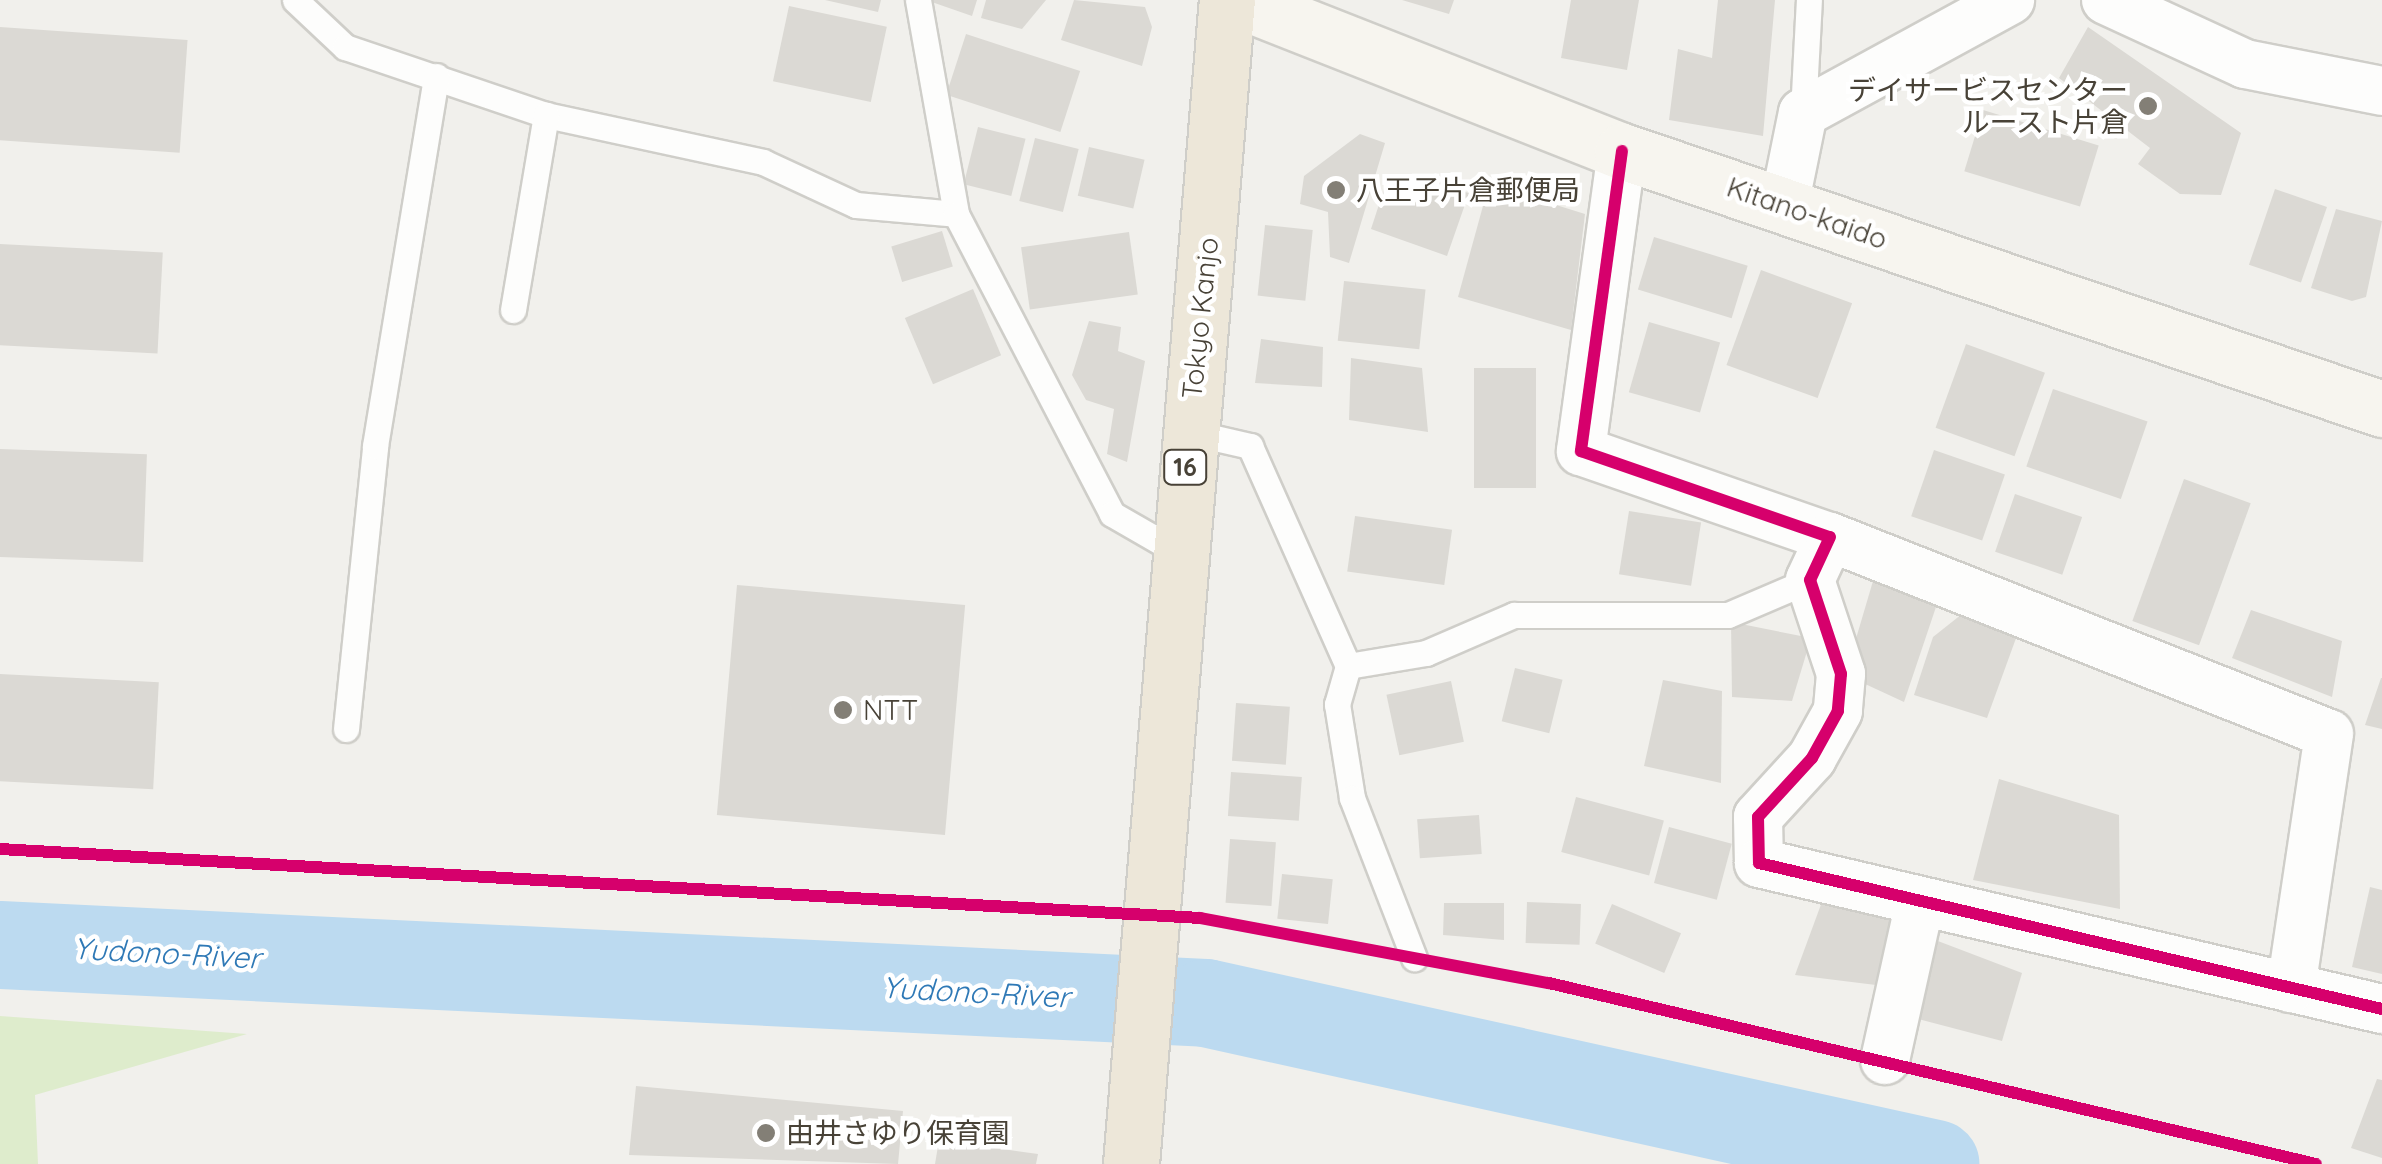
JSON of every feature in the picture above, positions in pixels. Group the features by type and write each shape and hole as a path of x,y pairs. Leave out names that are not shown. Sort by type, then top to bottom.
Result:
{"highway":[{"name":"Tokyo Kanjo","path":"1131,1164 1178,552 1227,0"}],"main road":[{"name":"Kitano-kaido","path":"1238,0 1622,151 2382,409"}],"street":[{"path":"1784,206 1803,114 2010,0"},
{"path":"2106,0 2245,64 2382,91"},
{"path":"1622,151 1581,451 1830,537 2329,734 2291,988"},
{"path":"1830,537 1810,580 1841,674 1838,710 1812,758 1758,818 1759,863 2382,1008"},
{"path":"1885,1060 1920,902"}],"lane":[{"path":"295,0 345,47 546,115 763,162 856,205 956,214"},
{"path":"918,0 956,214 1112,514 1178,552"},
{"path":"1803,114 1809,0"},
{"path":"346,729 375,446 436,76"},
{"path":"513,310 546,115"},
{"path":"1188,432 1250,446 1348,666 1337,704 1352,798 1414,958"},
{"path":"1348,666 1426,654 1514,615 1728,614 1810,580"}],"green space":[{"path":"0,1016 247,1034 35,1095 38,1164 0,1164"}],"building":[{"path":"825,0 881,0 878,12"},
{"path":"926,0 977,0 972,16"},
{"path":"986,0 1046,0 1022,29 981,18"},
{"path":"1074,0 1145,7 1152,27 1142,66 1061,40"},
{"path":"1402,0 1454,0 1449,14"},
{"path":"1571,0 1639,0 1627,70 1561,58"},
{"path":"1718,0 1775,0 1763,136 1669,120 1678,49 1712,58"},
{"path":"789,6 887,27 871,102 773,81"},
{"path":"0,27 188,40 180,153 0,140"},
{"name":"デイサービスセンター ルースト片倉","path":"2088,27 2241,133 2221,195 2180,194 2138,164 2150,148 2059,78"},
{"path":"966,34 1080,71 1060,132 946,95"},
{"path":"1983,110 2099,145 2080,207 1964,171"},
{"path":"978,127 1026,139 1011,196 964,184"},
{"name":"八王子片倉郵便局","path":"1360,134 1385,143 1349,263 1330,257 1328,212 1300,204 1304,176"},
{"path":"1035,138 1079,149 1063,212 1019,201"},
{"path":"1089,147 1145,160 1133,209 1078,196"},
{"path":"1389,174 1469,193 1447,256 1371,229"},
{"path":"1489,184 1585,214 1571,330 1458,297"},
{"path":"2275,189 2327,207 2301,283 2249,265"},
{"path":"2336,209 2382,221 2366,297 2352,301 2311,288"},
{"path":"1265,225 1313,230 1305,301 1258,296"},
{"path":"942,231 953,266 902,282 891,246"},
{"path":"1129,232 1138,294 1030,310 1021,247"},
{"path":"1654,237 1748,266 1732,318 1638,290"},
{"path":"0,244 163,253 157,353 0,345"},
{"path":"1761,270 1852,303 1818,398 1726,365"},
{"path":"1344,281 1426,290 1419,349 1338,341"},
{"path":"973,289 1001,355 933,384 905,318"},
{"path":"1089,321 1121,327 1118,351 1145,361 1127,462 1107,454 1114,409 1086,400 1072,375"},
{"path":"1649,322 1720,342 1700,413 1629,392"},
{"path":"1261,339 1323,347 1322,387 1255,383"},
{"path":"1966,344 2045,373 2014,456 1936,428"},
{"path":"1351,358 1422,368 1428,432 1349,420"},
{"path":"1474,368 1536,368 1536,488 1474,488"},
{"path":"2053,389 2148,422 2121,499 2026,467"},
{"path":"0,449 147,454 143,562 0,557"},
{"path":"1934,450 2005,474 1982,541 1911,516"},
{"path":"2184,479 2251,503 2199,645 2132,621"},
{"path":"2015,494 2082,517 2062,575 1995,552"},
{"path":"1629,511 1701,522 1691,586 1619,574"},
{"path":"1355,516 1452,530 1444,585 1347,571"},
{"path":"1873,581 1938,601 1904,702 1863,683 1855,642"},
{"name":"NTT","path":"737,585 965,605 945,835 717,815"},
{"path":"2251,610 2342,641 2332,697 2232,658"},
{"path":"1962,614 2019,630 1987,718 1914,695 1933,637"},
{"path":"1731,622 1811,638 1792,701 1732,697"},
{"path":"1515,668 1563,680 1549,733 1502,721"},
{"path":"0,674 159,682 153,789 0,781"},
{"path":"2382,678 2382,729 2365,725"},
{"path":"1663,680 1722,691 1721,783 1644,766"},
{"path":"1451,681 1464,742 1399,755 1386,695"},
{"path":"1236,703 1290,707 1286,765 1232,761"},
{"path":"1231,772 1302,777 1299,821 1228,816"},
{"path":"1999,779 2119,815 2120,909 1973,880"},
{"path":"1576,797 1664,821 1649,876 1561,852"},
{"path":"1479,815 1482,854 1420,858 1417,819"},
{"path":"1669,827 1732,844 1717,900 1654,883"},
{"path":"1230,839 1276,842 1271,906 1226,903"},
{"path":"1282,874 1333,879 1328,924 1277,919"},
{"path":"2370,887 2382,890 2382,974 2352,967"},
{"path":"1823,899 1907,922 1884,986 1795,975"},
{"path":"1527,902 1581,904 1580,945 1526,943"},
{"path":"1444,903 1504,903 1504,940 1443,935"},
{"path":"1612,904 1681,933 1664,973 1595,944"},
{"path":"1930,938 2022,973 2002,1041 1903,1015"},
{"path":"2377,1079 2382,1080 2382,1158 2351,1148"},
{"name":"由井さゆり保育園","path":"636,1086 903,1111 898,1164 629,1155"},
{"path":"939,1140 1038,1154 1036,1164 935,1164"}],"waterway":[{"name":"Yudono-River","path":"0,945 1206,1003 1935,1164"}],"cycle path":[{"path":"1622,151 1581,451 1830,537 1810,580 1841,674 1838,711 1812,758 1758,817 1759,863 2382,1009"},
{"path":"0,849 1200,918 1549,983 2316,1164"}],"place":[{"name":"デイサービスセンター ルースト片倉","path":"2148,106"},
{"name":"八王子片倉郵便局","path":"1336,190"},
{"name":"NTT","path":"843,710"},
{"name":"由井さゆり保育園","path":"766,1133"}]}
